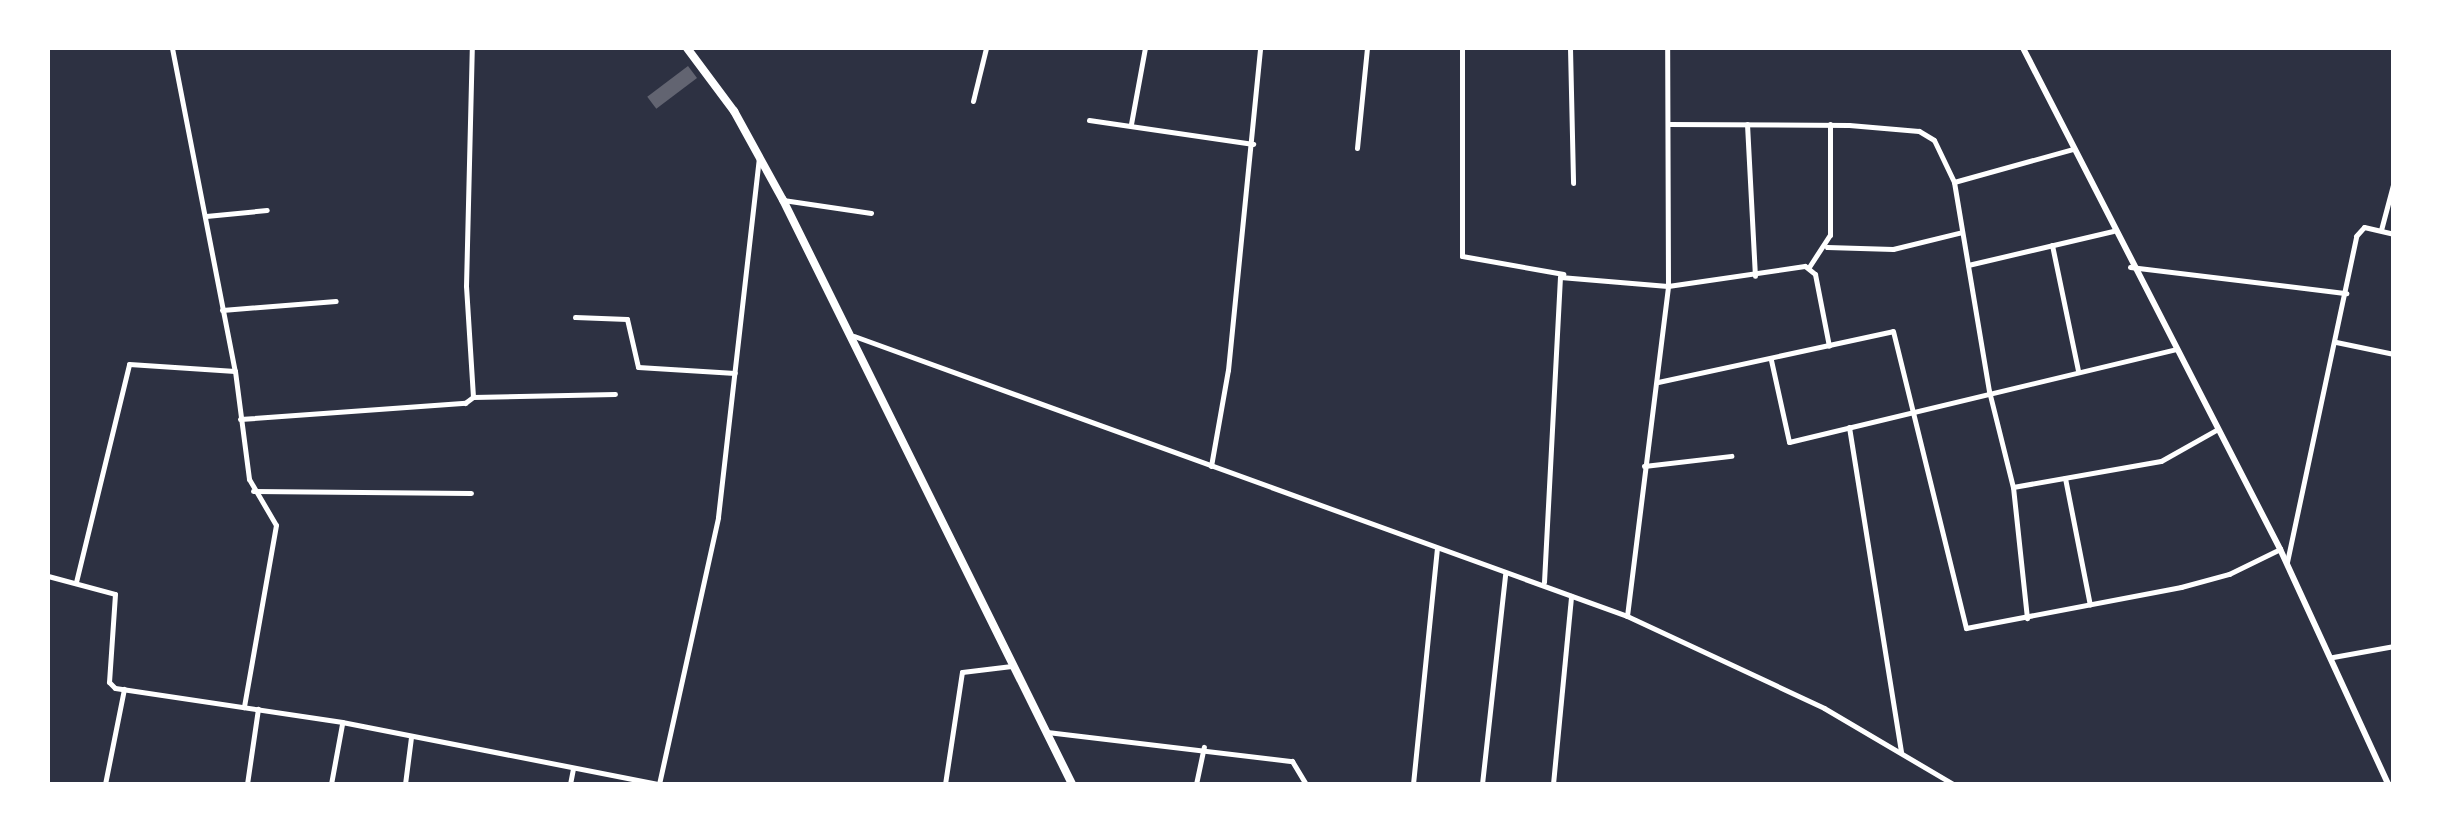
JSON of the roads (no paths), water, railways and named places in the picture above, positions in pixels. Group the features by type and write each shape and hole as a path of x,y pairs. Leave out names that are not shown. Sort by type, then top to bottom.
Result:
{"main road":[{"path":"687,48 759,155 784,200 1072,784"}],"street":[{"path":"172,48 236,371 253,491 271,512 276,536 244,707"},
{"path":"472,48 466,286 473,397"},
{"path":"973,100 986,48"},
{"path":"1131,124 1145,48"},
{"path":"1211,467 1252,144 1260,48"},
{"path":"1357,148 1366,48"},
{"path":"1462,48 1462,256 1573,276 1668,286 1810,267 1827,248 1830,124"},
{"path":"1570,48 1573,183"},
{"path":"1627,616 1668,286 1666,48"},
{"path":"2023,48 2130,266 2280,549 2333,657 2388,784"},
{"path":"1089,120 1252,144"},
{"path":"1668,124 1830,124 1928,134 1954,182 1988,391 2013,487 2027,618"},
{"path":"1747,124 1755,276"},
{"path":"1954,182 2073,150"},
{"path":"48,576 115,594 109,682 124,689 342,722 659,784 718,516 759,155"},
{"path":"2382,230 2394,181"},
{"path":"784,200 871,213"},
{"path":"206,216 268,210"},
{"path":"2286,565 2358,230 2394,234"},
{"path":"1968,265 2113,231"},
{"path":"1827,248 1893,249 1962,232"},
{"path":"2052,246 2078,371"},
{"path":"2130,266 2346,292"},
{"path":"1810,267 1830,346"},
{"path":"1544,582 1558,285 1562,276 1573,276"},
{"path":"222,310 336,301"},
{"path":"575,317 627,319 638,367 734,373"},
{"path":"1658,382 1893,331 1963,626 2027,618 2230,574 2280,549"},
{"path":"854,336 1437,549 1544,582 1627,616 1824,708 1953,784"},
{"path":"2336,342 2394,354"},
{"path":"1771,360 1789,442 1988,391 2176,350"},
{"path":"76,582 129,364 236,371"},
{"path":"240,419 465,403 473,397 615,394"},
{"path":"1849,428 1901,753"},
{"path":"2013,487 2161,462 2216,430"},
{"path":"1644,466 1730,456"},
{"path":"2064,478 2090,605"},
{"path":"253,491 471,493"},
{"path":"1413,784 1437,549"},
{"path":"1482,784 1505,573"},
{"path":"1553,784 1571,596"},
{"path":"2333,657 2394,646"},
{"path":"945,784 962,672 1012,666"},
{"path":"105,784 124,689"},
{"path":"246,784 258,709"},
{"path":"331,784 342,722"},
{"path":"1045,732 1204,747 1292,761 1302,767 1306,784"},
{"path":"405,784 411,737"},
{"path":"1196,784 1204,747"},
{"path":"570,784 573,769"}]}
